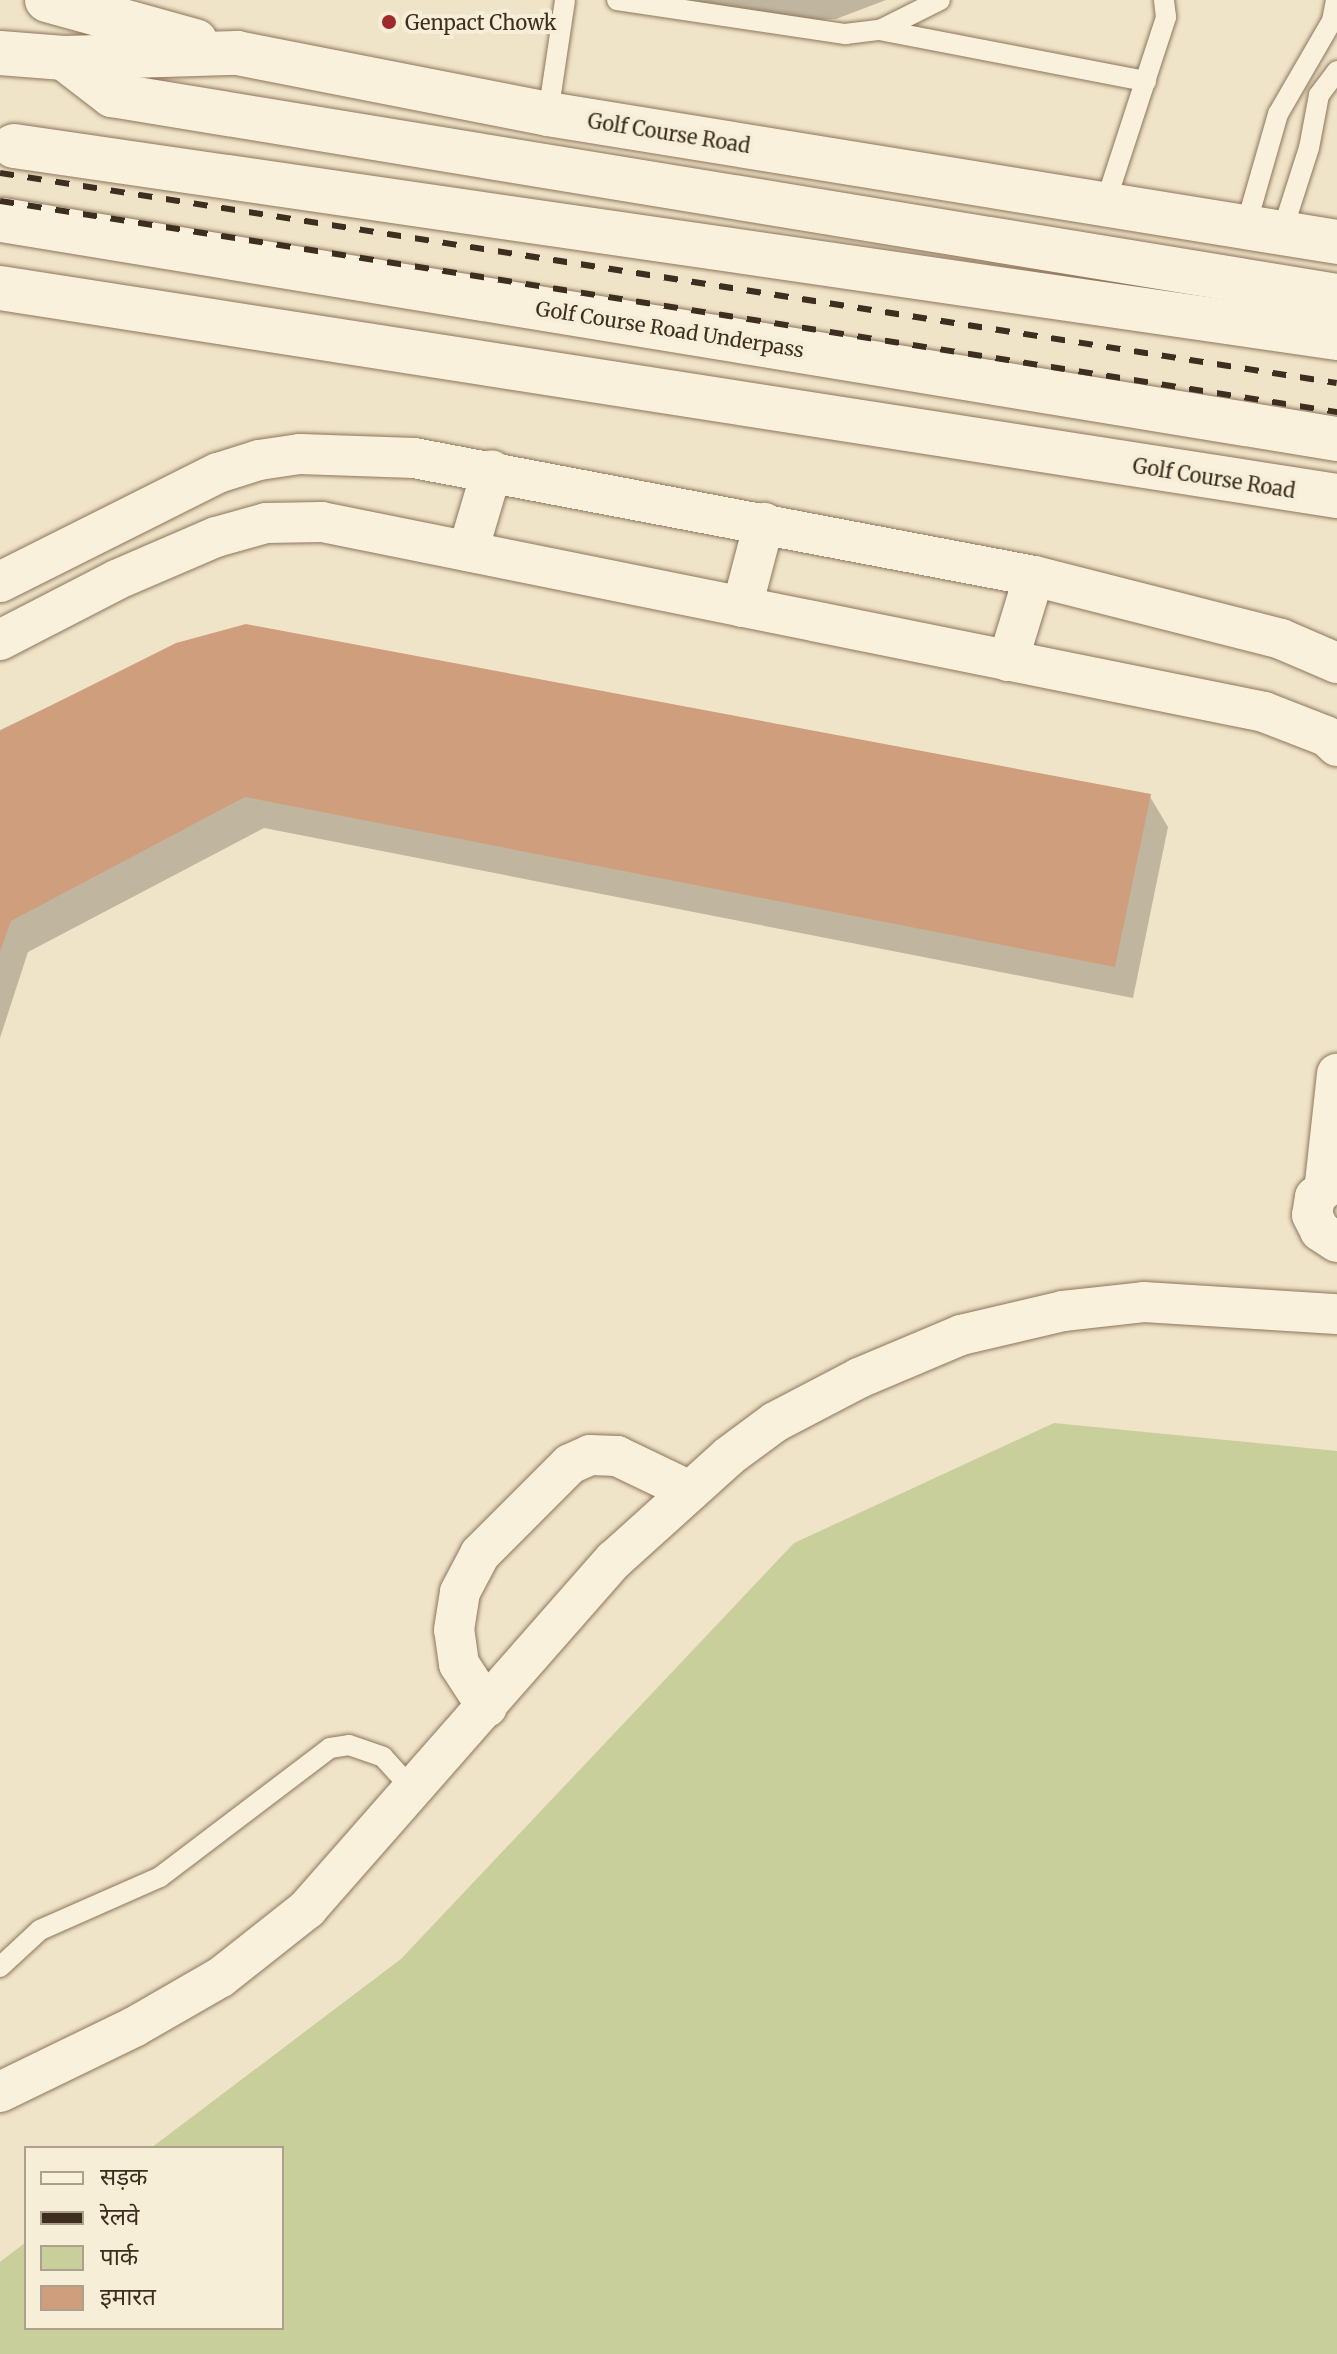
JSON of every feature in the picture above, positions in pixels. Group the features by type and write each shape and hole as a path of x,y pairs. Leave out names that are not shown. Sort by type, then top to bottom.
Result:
{"main road":[{"path":"47,0 237,53"},
{"name":"Golf Course Road","path":"34,56 237,53 548,114 1337,242"},
{"path":"0,88 34,56 112,95 1337,296"},
{"path":"14,146 1337,338"},
{"name":"Golf Course Road Underpass","path":"2,220 1337,439"},
{"name":"Golf Course Road","path":"0,288 1337,496"}],"street":[{"path":"0,582 218,473 259,460 300,454 414,458 492,470 1034,576 1281,639 1337,663"},
{"path":"468,551 492,470"},
{"path":"0,640 116,580 216,537 266,523 322,522 1264,712 1326,736 1337,746"},
{"path":"742,607 764,523"},
{"path":"92,537 116,580"},
{"path":"1008,661 1034,576"},
{"path":"1337,1074 1331,1180 1315,1197 1312,1215 1320,1231 1337,1242"},
{"path":"0,2092 134,2027 221,1977 307,1909 414,1791 614,1560 690,1491 775,1422 859,1378 961,1335 1063,1311 1144,1302 1337,1314"},
{"path":"487,1707 459,1664 454,1630 460,1592 480,1554 570,1464 590,1455 617,1456 690,1491"}],"lane":[{"path":"548,114 565,0"},
{"path":"617,0 845,34 880,30 1146,81"},
{"path":"880,30 940,0"},
{"path":"1105,204 1166,17 1164,0"},
{"path":"1263,232 1278,114 1332,21 1336,0"},
{"path":"1263,232 1309,148 1319,95 1337,71"},
{"path":"0,1967 40,1930 160,1877 330,1748 349,1745 383,1757 414,1791"}],"green space":[{"path":"1054,1423 1337,1451 1337,2354 0,2354 0,2262 24,2244 24,2330 284,2330 284,2146 154,2146 401,1959 794,1543"}],"building":[{"path":"246,624 1151,794 1115,967 245,797 11,921 0,952 0,731 176,643"}],"railway":[{"path":"0,173 1337,383"},
{"path":"0,201 1337,412"}],"place":[{"name":"Genpact Chowk","path":"389,22"}]}
